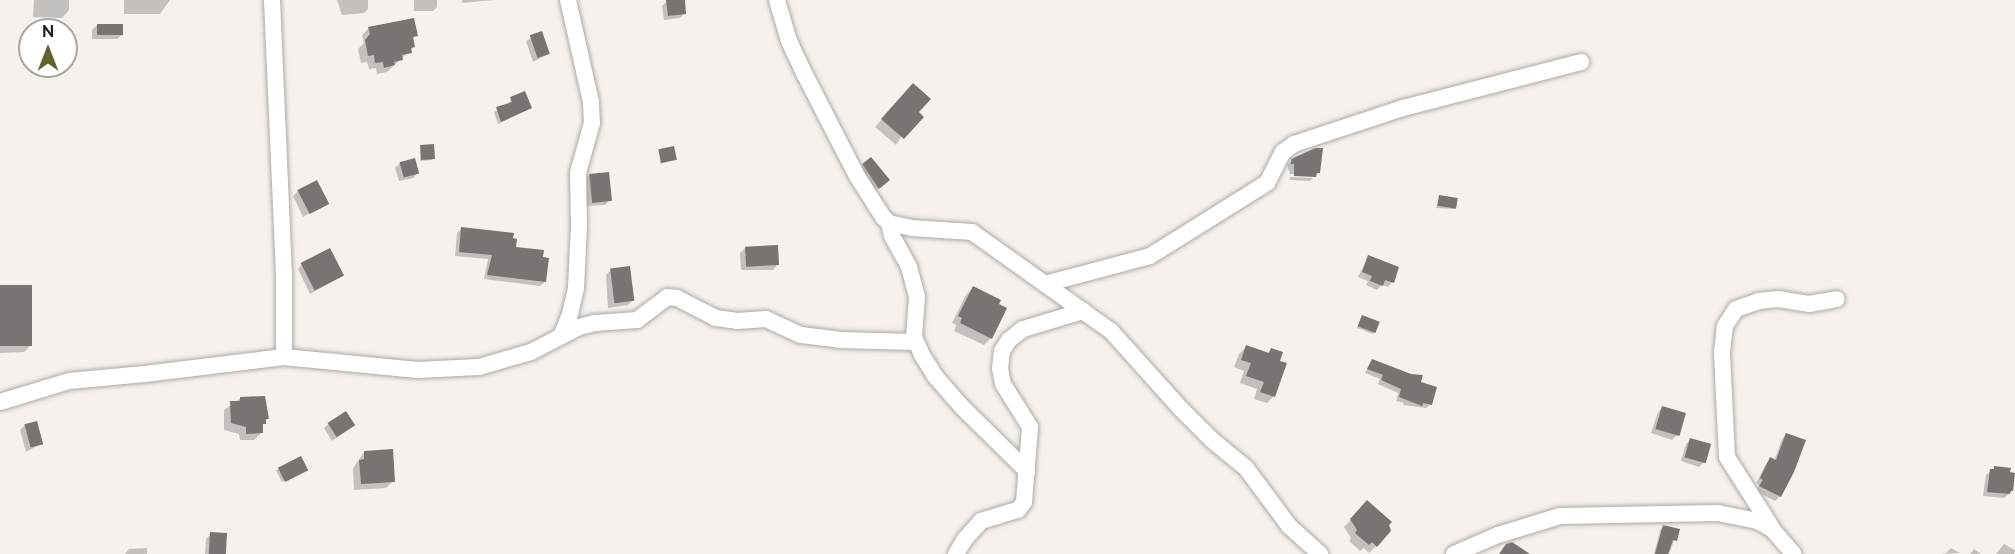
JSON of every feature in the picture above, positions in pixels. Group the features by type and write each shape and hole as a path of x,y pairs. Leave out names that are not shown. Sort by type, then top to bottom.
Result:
{"street":[{"path":"272,0 284,273 284,357"},
{"path":"562,334 570,314 576,288 579,225 578,173 592,123 591,102 568,0"},
{"path":"777,0 789,41 805,75 857,176 874,205 889,223 892,236 909,267 917,297 915,342 928,367 985,433 1027,471"},
{"path":"1045,284 1150,256 1268,183 1283,152 1294,144 1403,108 1581,62"},
{"path":"889,223 912,228 972,232 1111,331 1182,410 1212,440 1235,456 1289,526 1320,554"},
{"path":"0,402 69,381 284,357 417,370 479,367 531,352 562,334 595,323 637,320 661,299 671,297 716,318 737,321 766,319 801,334 839,340 915,342"},
{"path":"1794,554 1772,529 1727,457 1722,353 1725,326 1736,309 1759,301 1778,299 1809,304 1837,299"},
{"path":"956,554 965,538 981,521 1020,508 1026,492 1030,427 1003,384 1000,369 1005,345 1023,329 1083,310"},
{"path":"1454,554 1498,535 1560,516 1718,513 1758,521 1772,529"}],"building":[{"path":"666,0 685,0 686,14 668,16"},
{"path":"414,18 418,36 413,37 415,47 411,48 412,53 402,55 403,60 384,68 383,62 375,63 374,55 368,56 365,40 370,34 368,27"},
{"path":"97,24 123,24 123,35 97,35"},
{"path":"542,31 550,54 538,58 530,35"},
{"path":"913,83 931,99 919,112 924,117 904,139 881,119"},
{"path":"525,91 532,108 501,122 496,107 512,102 510,97"},
{"path":"434,144 435,159 421,160 420,145"},
{"path":"674,146 677,160 661,163 658,149"},
{"path":"1315,148 1323,148 1320,173 1317,173 1316,177 1294,176 1294,164 1291,164 1291,159"},
{"path":"871,157 890,180 879,189 862,164"},
{"path":"415,158 419,173 404,178 400,162"},
{"path":"609,172 612,201 592,203 589,174"},
{"path":"317,180 329,204 310,214 297,190"},
{"path":"1439,195 1458,198 1456,209 1437,206"},
{"path":"461,227 514,233 513,238 517,239 516,247 544,250 543,257 549,258 546,282 487,275 492,255 459,252"},
{"path":"778,245 779,265 746,267 745,247"},
{"path":"330,248 344,276 315,291 301,263"},
{"path":"1368,255 1399,267 1394,283 1385,280 1383,286 1370,281 1372,276 1362,272"},
{"path":"630,266 634,301 614,303 610,268"},
{"path":"0,285 32,285 32,346 0,346"},
{"path":"973,286 1001,300 999,304 1007,308 992,339 960,323 962,318 958,316"},
{"path":"1362,315 1380,322 1375,333 1358,326"},
{"path":"1246,345 1269,353 1271,348 1283,352 1280,361 1287,363 1275,397 1260,392 1264,382 1246,376 1251,363 1241,360"},
{"path":"1372,359 1411,374 1423,375 1421,382 1437,387 1432,405 1423,403 1422,406 1399,397 1401,389 1381,380 1383,375 1367,369"},
{"path":"265,396 269,419 266,419 266,424 263,424 263,433 246,434 246,427 231,423 230,401 240,401 240,397"},
{"path":"1662,406 1686,413 1679,436 1655,429"},
{"path":"346,411 355,425 337,437 328,423"},
{"path":"37,421 43,444 31,448 24,424"},
{"path":"1786,433 1806,440 1794,472 1781,497 1759,486 1763,480 1760,478 1770,457 1776,460"},
{"path":"1690,438 1711,444 1706,463 1684,457"},
{"path":"393,449 395,482 361,484 359,460 364,459 364,451"},
{"path":"301,456 308,470 285,482 278,468"},
{"path":"1994,466 2011,468 2010,472 2015,473 2013,491 2010,494 1987,492 1990,469 1994,469"},
{"path":"1367,500 1392,522 1389,525 1391,531 1377,547 1372,542 1369,545 1355,533 1357,530 1350,519"},
{"path":"1663,525 1680,529 1677,541 1673,540 1668,554 1655,554"},
{"path":"210,532 227,533 226,554 209,554"},
{"path":"1512,542 1530,554 1499,554 1506,544"}]}
